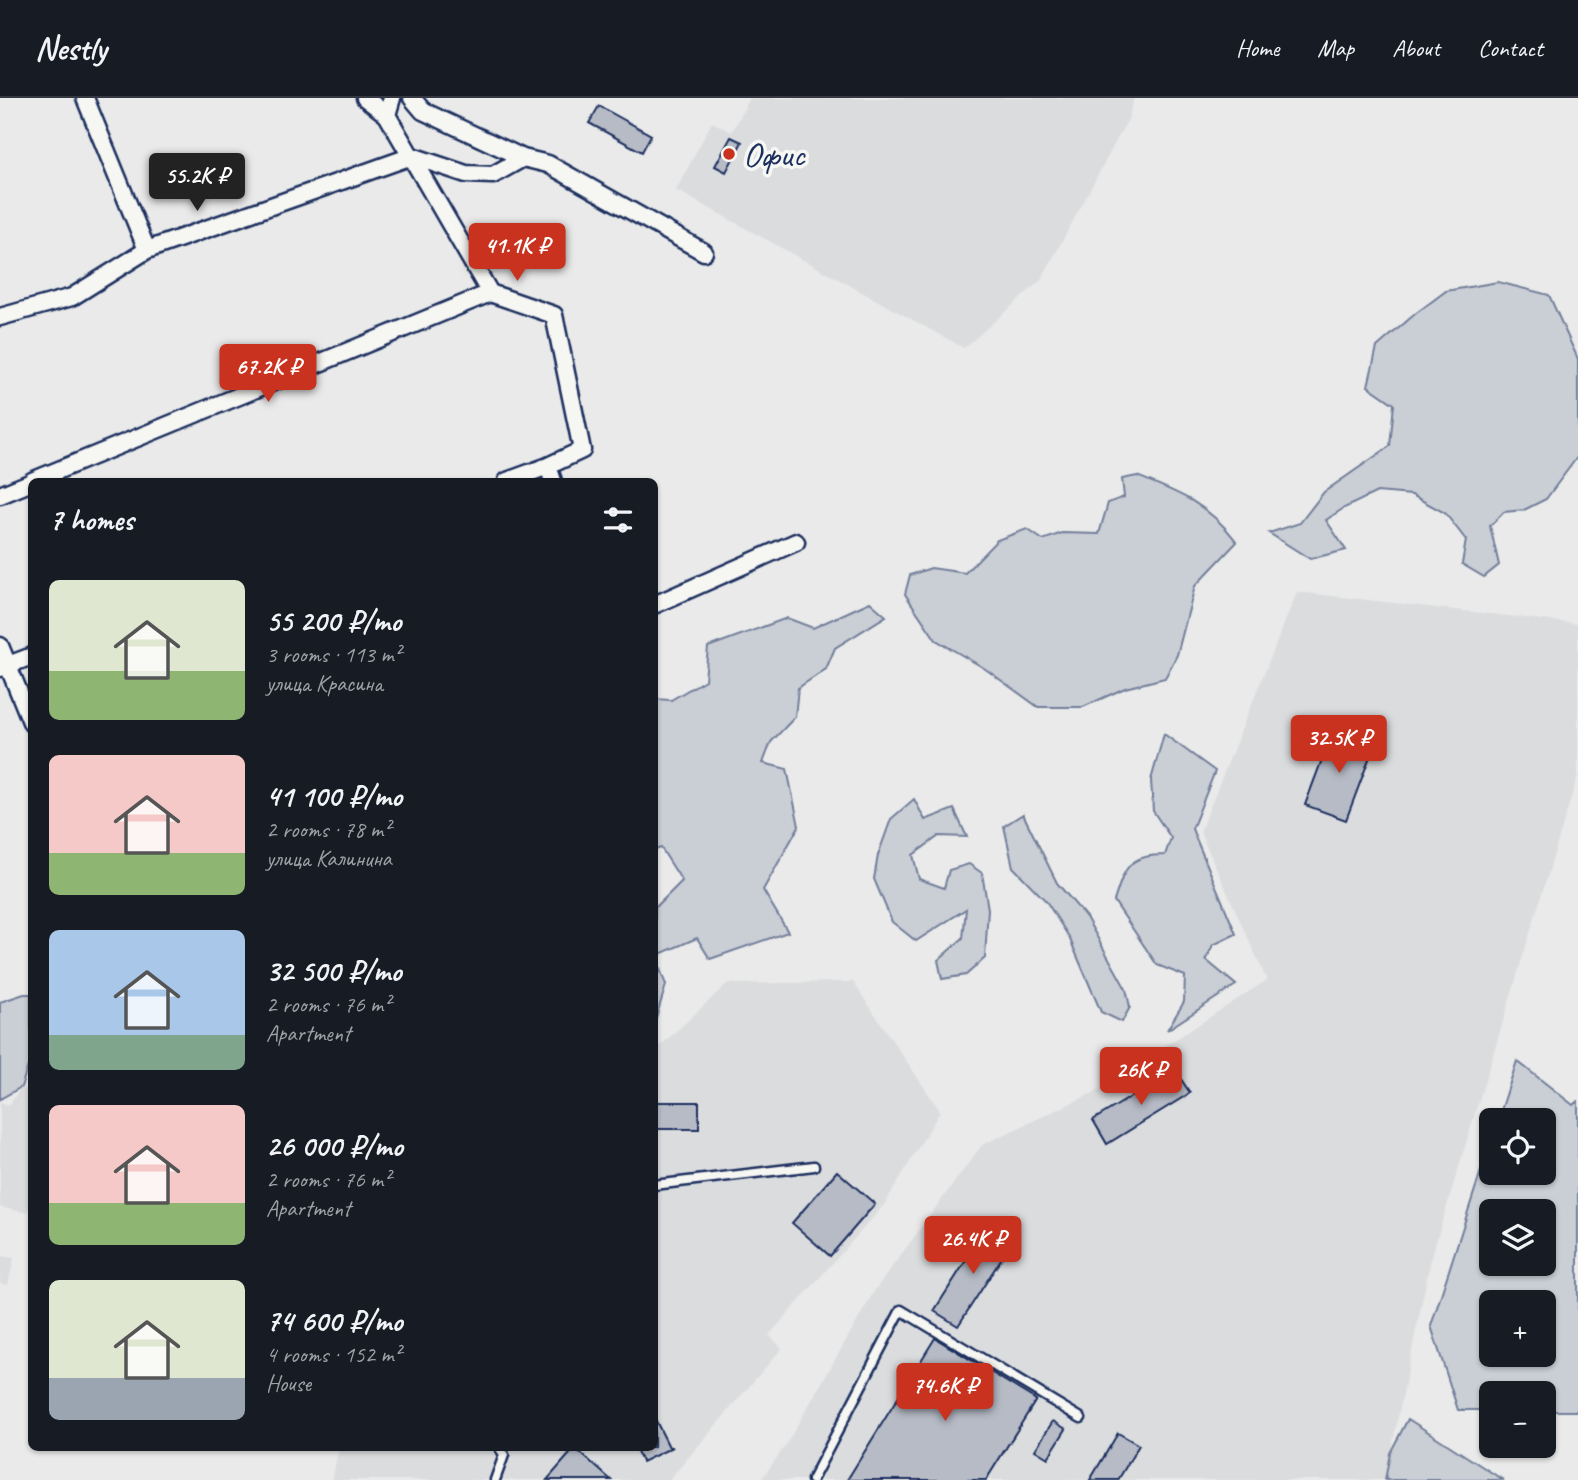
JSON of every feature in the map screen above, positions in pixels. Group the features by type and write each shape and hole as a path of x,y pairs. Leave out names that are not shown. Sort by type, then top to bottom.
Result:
{"street":[{"path":"85,98 147,250"},
{"path":"365,98 387,115 490,293"},
{"path":"387,115 392,98"},
{"path":"412,98 423,111 523,158 548,164 704,252"},
{"path":"0,317 72,297 147,250 412,156 466,174 493,175 523,158"},
{"path":"39,478 490,293 554,315 582,450 550,474 525,478"},
{"path":"0,495 28,483"},
{"path":"658,603 796,542"},
{"path":"0,646 4,666 28,716"},
{"path":"4,666 28,657"}],"lane":[{"path":"658,1185 814,1166"},
{"path":"812,1480 901,1310 1081,1418"},
{"path":"495,1480 504,1455 502,1451"}],"shaded area":[{"path":"750,98 1134,98 1128,119 1041,280 964,348 676,190 712,122 732,132"},
{"path":"1498,282 1549,295 1578,359 1578,456 1546,499 1524,510 1504,512 1490,526 1499,565 1484,577 1462,564 1466,540 1445,513 1412,495 1377,492 1326,520 1346,550 1310,559 1269,533 1300,523 1324,492 1390,446 1394,404 1368,386 1377,347 1446,291"},
{"path":"1137,476 1192,501 1215,518 1237,542 1195,586 1177,655 1165,678 1125,688 1083,707 1038,707 984,668 936,640 905,594 910,575 931,568 965,573 997,540 1027,529 1043,540 1062,533 1099,534 1108,503 1124,497 1122,479"},
{"path":"1297,592 1578,624 1578,775 1431,1258 1385,1480 761,1480 786,1445 875,1290 982,1145 1093,1093 1267,980 1200,832"},
{"path":"870,602 886,616 835,648 826,669 798,688 795,717 771,742 763,763 787,769 799,826 763,890 788,932 710,959 697,938 658,955 658,905 682,881 661,848 658,849 658,699 671,700 705,680 708,647 787,618 813,628"},
{"path":"1164,734 1215,771 1192,829 1236,934 1213,945 1206,960 1236,985 1167,1030 1184,1002 1185,976 1157,965 1114,901 1129,866 1143,858 1165,855 1171,838 1153,811 1151,780"},
{"path":"914,799 925,820 954,809 967,837 939,836 913,855 919,879 944,888 949,870 969,864 982,873 988,909 985,958 966,975 942,979 938,960 963,938 966,909 916,941 892,922 874,879 878,855 891,819"},
{"path":"1023,814 1057,883 1086,917 1126,989 1130,1007 1122,1022 1101,1012 1069,937 1046,901 1013,867 1004,826"},
{"path":"658,964 666,985 658,1011"},
{"path":"853,982 940,1111 884,1205 769,1335 782,1348 669,1480 332,1480 338,1451 658,1451 658,1048 727,984"},
{"path":"28,994 28,1066 21,1087 0,1099 0,1002"},
{"path":"1517,1061 1573,1105 1578,1101 1578,1411 1556,1411 1556,1381 1479,1381 1479,1410 1458,1410 1431,1326 1479,1177 1479,1185 1556,1185 1556,1108 1502,1108"},
{"path":"21,1087 28,1091 27,1213 0,1207 0,1102 9,1106"},
{"path":"0,1256 14,1258 8,1285 0,1283"},
{"path":"1408,1419 1504,1480 1385,1480 1390,1453"}],"building":[{"path":"599,106 651,135 642,152 589,123"},
{"name":"Офис","path":"731,137 742,142 726,172 715,166"},
{"path":"1333,730 1374,746 1346,820 1305,805"},
{"path":"1175,1070 1190,1093 1107,1144 1093,1120"},
{"path":"658,1102 699,1102 699,1129 658,1129"},
{"path":"837,1171 875,1204 830,1256 792,1223"},
{"path":"988,1226 1012,1242 958,1326 934,1311"},
{"path":"935,1338 1036,1400 986,1480 847,1480"},
{"path":"1053,1421 1066,1429 1048,1458 1035,1450"},
{"path":"658,1425 669,1447 673,1447 642,1462 637,1451 658,1451"},
{"path":"1118,1433 1139,1445 1118,1480 1090,1480"},
{"path":"572,1451 578,1451 611,1480 547,1480"}],"place":[{"name":"Офис","path":"729,154"}]}
